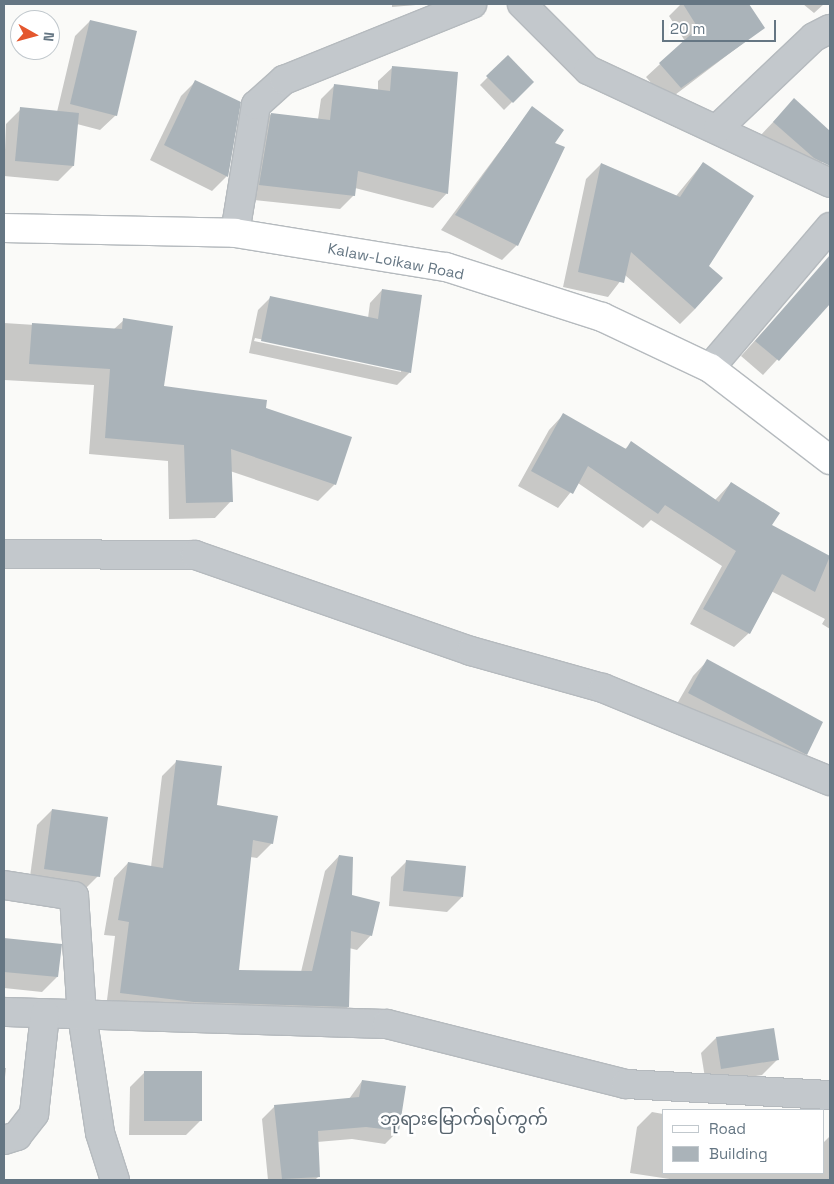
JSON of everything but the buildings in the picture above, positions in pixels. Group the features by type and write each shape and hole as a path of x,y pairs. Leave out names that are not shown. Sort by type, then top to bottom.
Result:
{"main road":[{"name":"Kalaw-Loikaw Road","path":"4,228 235,233 446,268 602,317 710,368 830,460"}],"street":[{"path":"235,233 256,105 284,80 472,4"},
{"path":"522,4 588,70 718,128 830,183"},
{"path":"718,128 814,37 830,29"},
{"path":"710,368 830,227"},
{"path":"4,554 195,555 461,648 603,688 830,781"},
{"path":"4,885 74,896 82,1016 100,1133 115,1180"},
{"path":"4,1012 82,1016 387,1024 626,1084 830,1096"},
{"path":"4,1140 17,1136 34,1114 45,1014"}],"district":[{"name":"ဘုရားမြောက်ရပ်ကွက်","path":"464,1119"}]}
